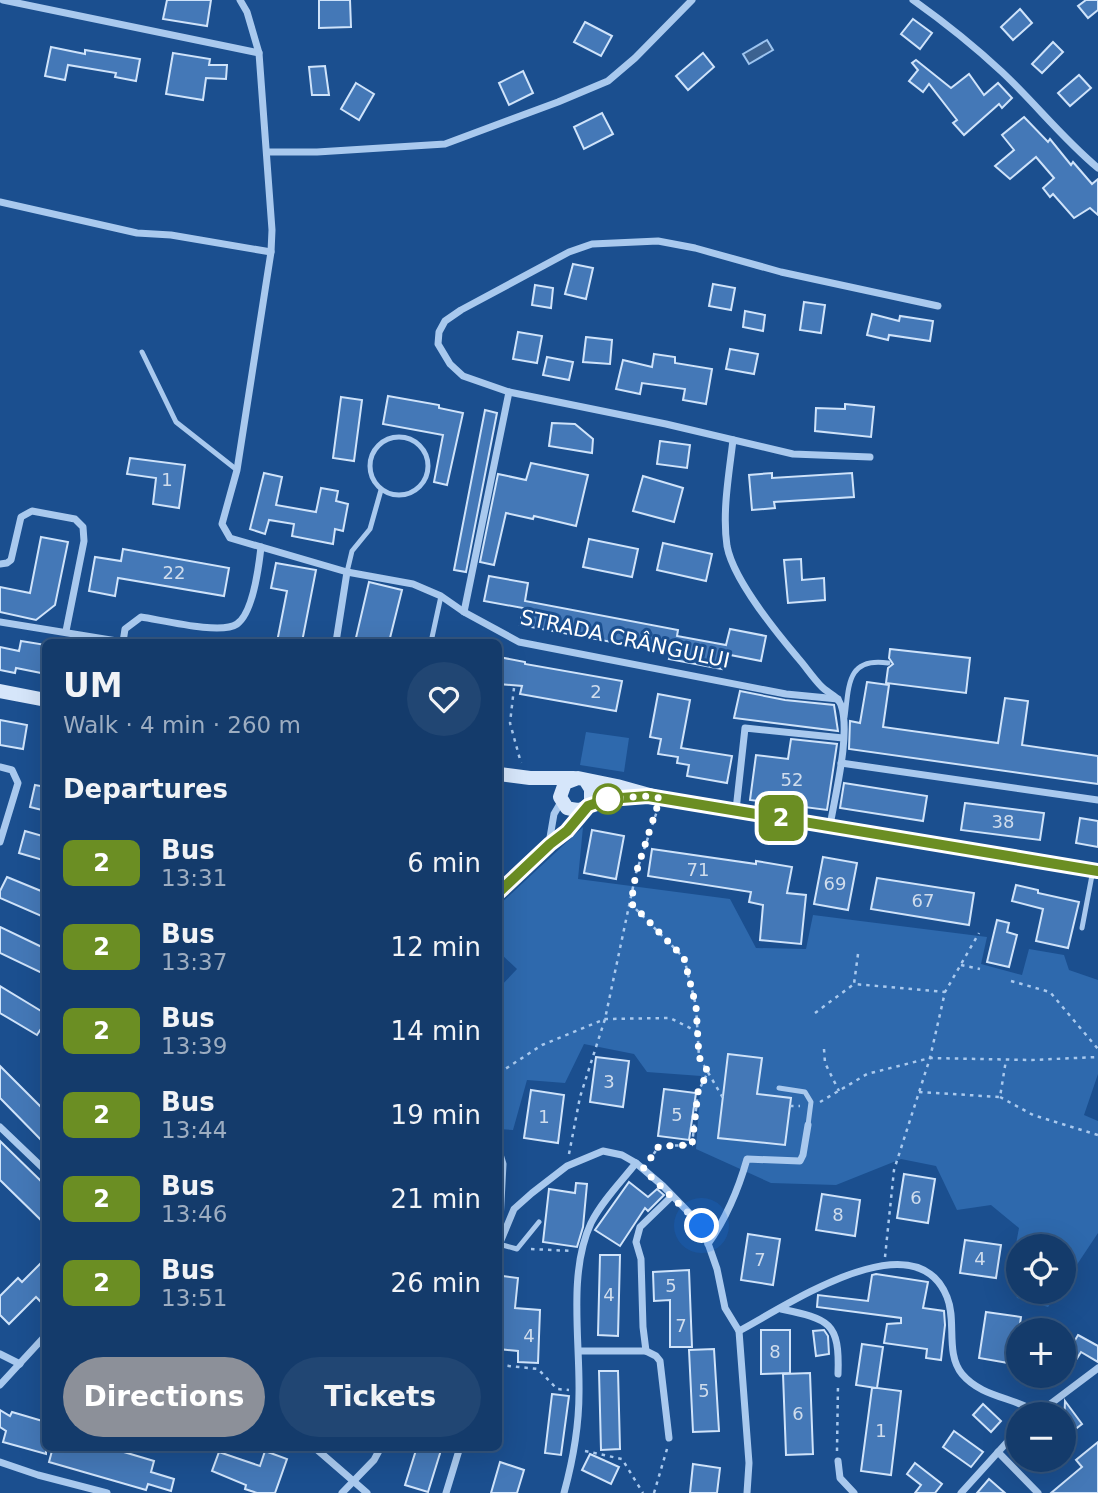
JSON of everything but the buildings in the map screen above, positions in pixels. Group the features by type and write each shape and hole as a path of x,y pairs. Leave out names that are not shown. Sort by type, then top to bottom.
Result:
{"main road":[{"path":"0,691 42,699"},
{"path":"502,774 580,780 617,786 654,797 1096,871"},
{"path":"525,778 576,811 608,799 654,797"},
{"path":"561,799 565,783 580,780"},
{"path":"580,780 592,793 586,807"}],"street":[{"path":"3,0 259,52"},
{"name":"STRADA CRÂNGULUI","path":"240,0 247,12 259,52 272,230 271,252 237,470 222,524 230,538 347,572 413,584 441,596 519,642 773,691 838,699"},
{"path":"267,152 317,152 445,144 494,127 608,81 635,58 692,0"},
{"path":"913,0 993,64 1067,141 1098,168"},
{"path":"0,202 137,233 171,235 271,252"},
{"path":"870,457 793,454 666,424 509,392 463,376 450,364 438,344 439,332 445,321 461,310 569,252 592,244 658,241 937,306"},
{"path":"464,612 509,392"},
{"path":"733,440 726,515 727,547 733,565 786,644 822,686 838,699 844,718 841,763 830,827"},
{"path":"0,564 11,560 21,517 27,513 32,511 75,519 83,527 85,541 66,631"},
{"path":"124,639 125,629 141,617 225,629 238,623 247,612 261,547"},
{"path":"337,639 347,572"},
{"path":"0,622 108,639"},
{"path":"736,811 745,728 843,738"},
{"path":"841,763 1098,800"},
{"path":"0,767 12,769 18,783 0,842"},
{"path":"550,844 550,829 561,799"},
{"path":"502,889 567,831 586,807"},
{"path":"708,1244 724,1222 739,1188 747,1159 794,1163 800,1161 808,1125"},
{"path":"0,1127 42,1167"},
{"path":"502,1238 514,1209 567,1166 603,1152 622,1155 636,1163 702,1226 717,1269 725,1308 739,1331 750,1463 747,1493"},
{"path":"502,1161 502,1184"},
{"path":"564,1493 575,1450 579,1390 578,1281 582,1247 592,1222 636,1163"},
{"path":"646,1351 641,1259 636,1241 640,1227 672,1196"},
{"path":"739,1331 857,1271 884,1264 908,1265 932,1275 947,1296 953,1327 953,1355 961,1373 979,1389 1015,1402"},
{"path":"780,1309 817,1317 833,1329 838,1345 838,1374"},
{"path":"0,1385 42,1339"},
{"path":"579,1351 646,1351 656,1356 660,1361 670,1438"},
{"path":"0,1354 20,1364"},
{"path":"1053,1402 1098,1368"},
{"path":"961,1493 1006,1443"},
{"path":"319,1451 367,1493"},
{"path":"342,1493 374,1460 379,1451"},
{"path":"446,1493 459,1451"},
{"path":"998,1452 1038,1493"},
{"path":"0,1461 38,1475 107,1493"},
{"path":"838,1461 840,1478 854,1493"}],"lane":[{"path":"142,352 176,422 237,470"},
{"path":"399,436 417,442 428,457 428,475 417,490 399,496 382,490 370,475 371,457 382,441 399,436"},
{"path":"347,572 352,551 370,529 382,490"},
{"path":"432,639 441,596"},
{"path":"843,738 850,681 856,670 871,661 888,663"},
{"path":"1082,928 1096,871"},
{"path":"779,1088 805,1092 811,1102 808,1125"},
{"path":"502,1246 517,1249 539,1222"}],"path":[{"path":"514,688 510,723 525,778"},
{"path":"567,1166 580,1097 605,1019 654,797"},
{"path":"631,903 684,958 692,984 699,1057 723,1098"},
{"path":"884,1264 894,1170 930,1058 945,992 979,933"},
{"path":"854,984 858,954"},
{"path":"961,965 980,969"},
{"path":"1011,981 1050,992 1098,1049"},
{"path":"815,1013 854,984 945,992"},
{"path":"502,1071 542,1045 605,1019 670,1018 698,1032"},
{"path":"824,1049 825,1063 839,1091"},
{"path":"790,1106 811,1107 866,1074 930,1058 1006,1060 1098,1057"},
{"path":"1000,1097 1006,1060"},
{"path":"643,1169 659,1146 692,1145 698,1092 708,1072"},
{"path":"919,1092 1000,1097 1032,1115 1098,1135"},
{"path":"517,1249 562,1250"},
{"path":"502,1365 538,1369 557,1389 579,1390"},
{"path":"838,1374 838,1461"},
{"path":"654,1493 670,1438"},
{"path":"575,1450 622,1459 643,1493"}],"shaded area":[{"path":"767,40 773,50 749,64 743,54"},
{"path":"586,732 629,738 624,772 580,765"},
{"path":"583,827 578,879 730,899 756,948 806,949 813,915 987,937 981,964 1022,975 1029,949 1064,955 1069,970 1098,980 1098,1074 1084,1115 1098,1121 1098,1233 1076,1266 1076,1234 1018,1234 1019,1228 991,1205 957,1210 936,1166 901,1159 836,1185 771,1183 696,1149 701,1076 647,1072 634,1054 584,1044 565,1083 527,1080 513,1130 502,1129 502,985 517,969 502,955 502,902"}],"bus line":[{"name":"2","path":"502,889 567,831 588,806 608,799 648,796 1098,871"}],"route":[{"path":"608,799 648,796 660,798 644,844 631,903 684,958 696,1006 699,1057 708,1072 698,1092 692,1145 659,1146 643,1169 702,1226"}]}
